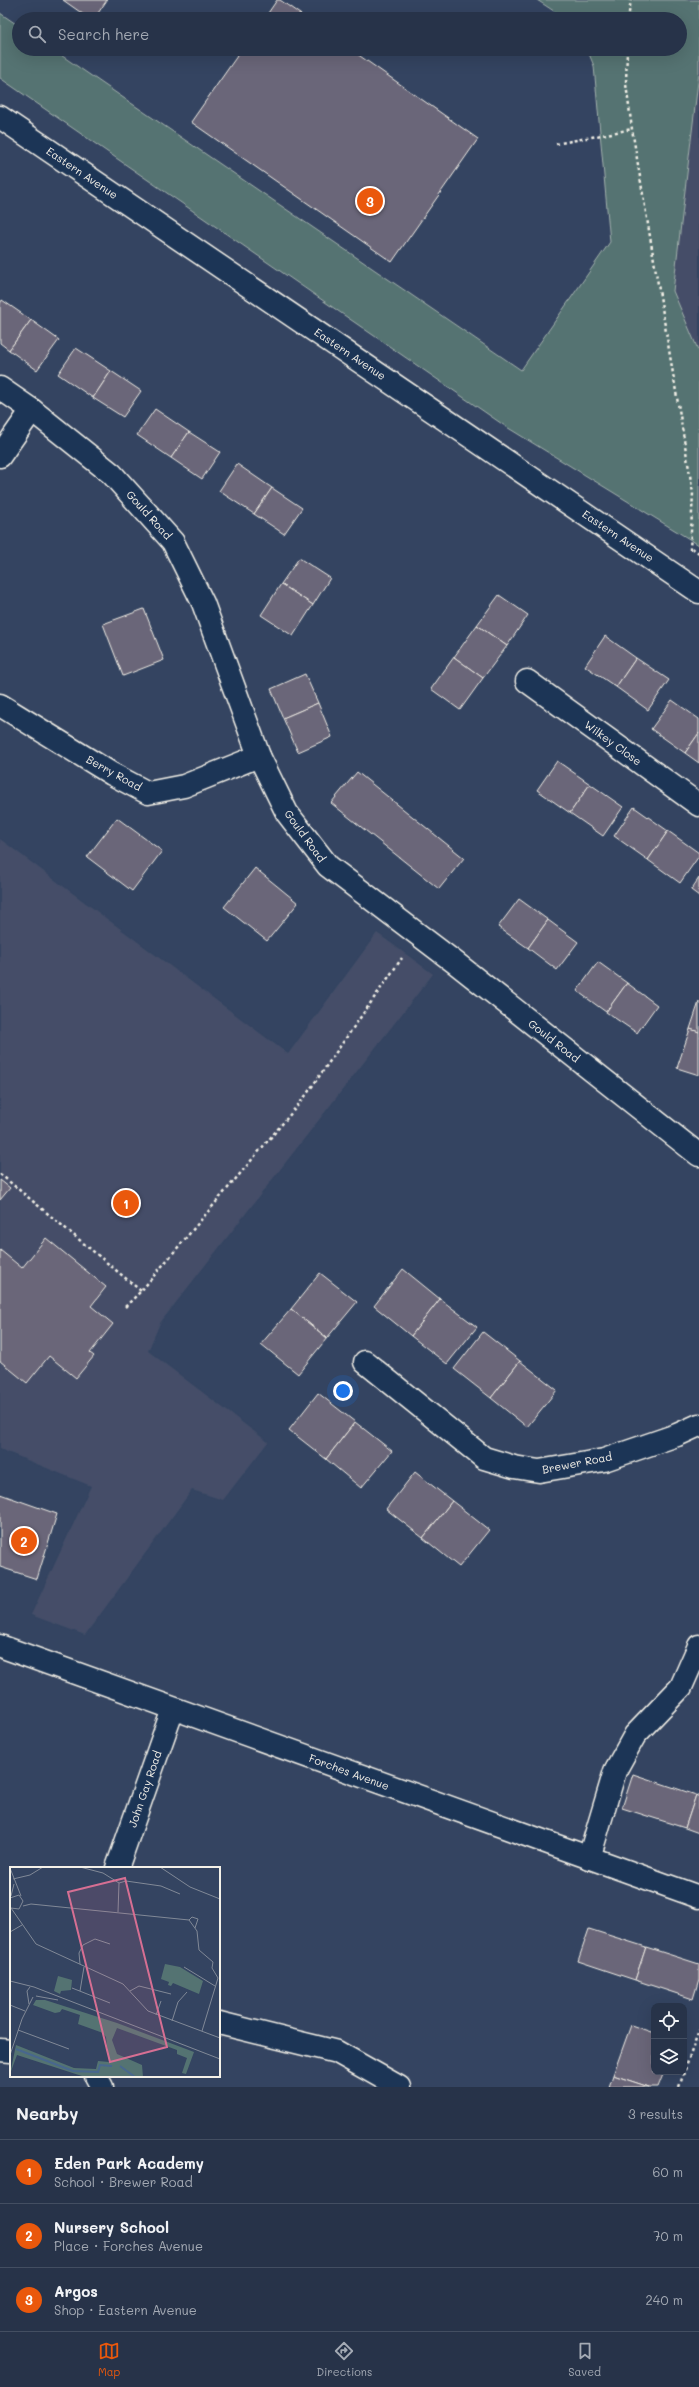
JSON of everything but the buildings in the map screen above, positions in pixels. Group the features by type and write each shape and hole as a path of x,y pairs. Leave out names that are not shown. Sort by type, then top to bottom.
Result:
{"street":[{"name":"Eastern Avenue","path":"0,117 699,592"},
{"name":"Gould Road","path":"0,388 32,410 112,474 173,542 203,603 259,756 287,813 328,866 420,936 699,1155"},
{"path":"0,456 32,410"},
{"name":"Wilkey Close","path":"527,681 699,805"},
{"name":"Berry Road","path":"0,705 112,774 148,793 184,786 259,756"},
{"name":"Brewer Road","path":"365,1362 484,1458 514,1467 539,1471 604,1460 676,1435 699,1425"},
{"name":"Forches Avenue","path":"0,1646 699,1897"},
{"path":"589,1858 615,1771 635,1735 681,1687 699,1646"},
{"name":"John Gay Road","path":"117,1867 173,1709"},
{"path":"220,2023 337,2052 399,2087"},
{"path":"0,2050 10,2051"},
{"path":"97,2077 102,2087"}],"path":[{"path":"629,12 630,0"},
{"path":"627,56 626,84 632,129 693,493 692,548 671,572"},
{"path":"556,144 632,129"},
{"path":"692,548 699,553"},
{"path":"125,1307 141,1291 304,1098 395,967 420,936"},
{"path":"0,1174 141,1291"},
{"path":"679,2087 699,2030"}],"shaded area":[{"path":"699,0 699,352 673,291 664,56 687,56 687,12"},
{"path":"0,839 288,1054 377,933 433,974 160,1323 148,1351 268,1442 223,1500 192,1490 85,1635 31,1615 91,1486 0,1449"}],"green space":[{"path":"537,0 699,0 699,73 673,291 699,352 699,545 505,426 0,78 0,13 12,21 12,56 62,56 521,370 610,242 594,66 590,56 687,56 687,12 555,12"}],"place":[{"name":"Argos","path":"370,201"},
{"name":"Eden Park Academy","path":"126,1203"},
{"name":"Nursery School","path":"24,1541"}]}
